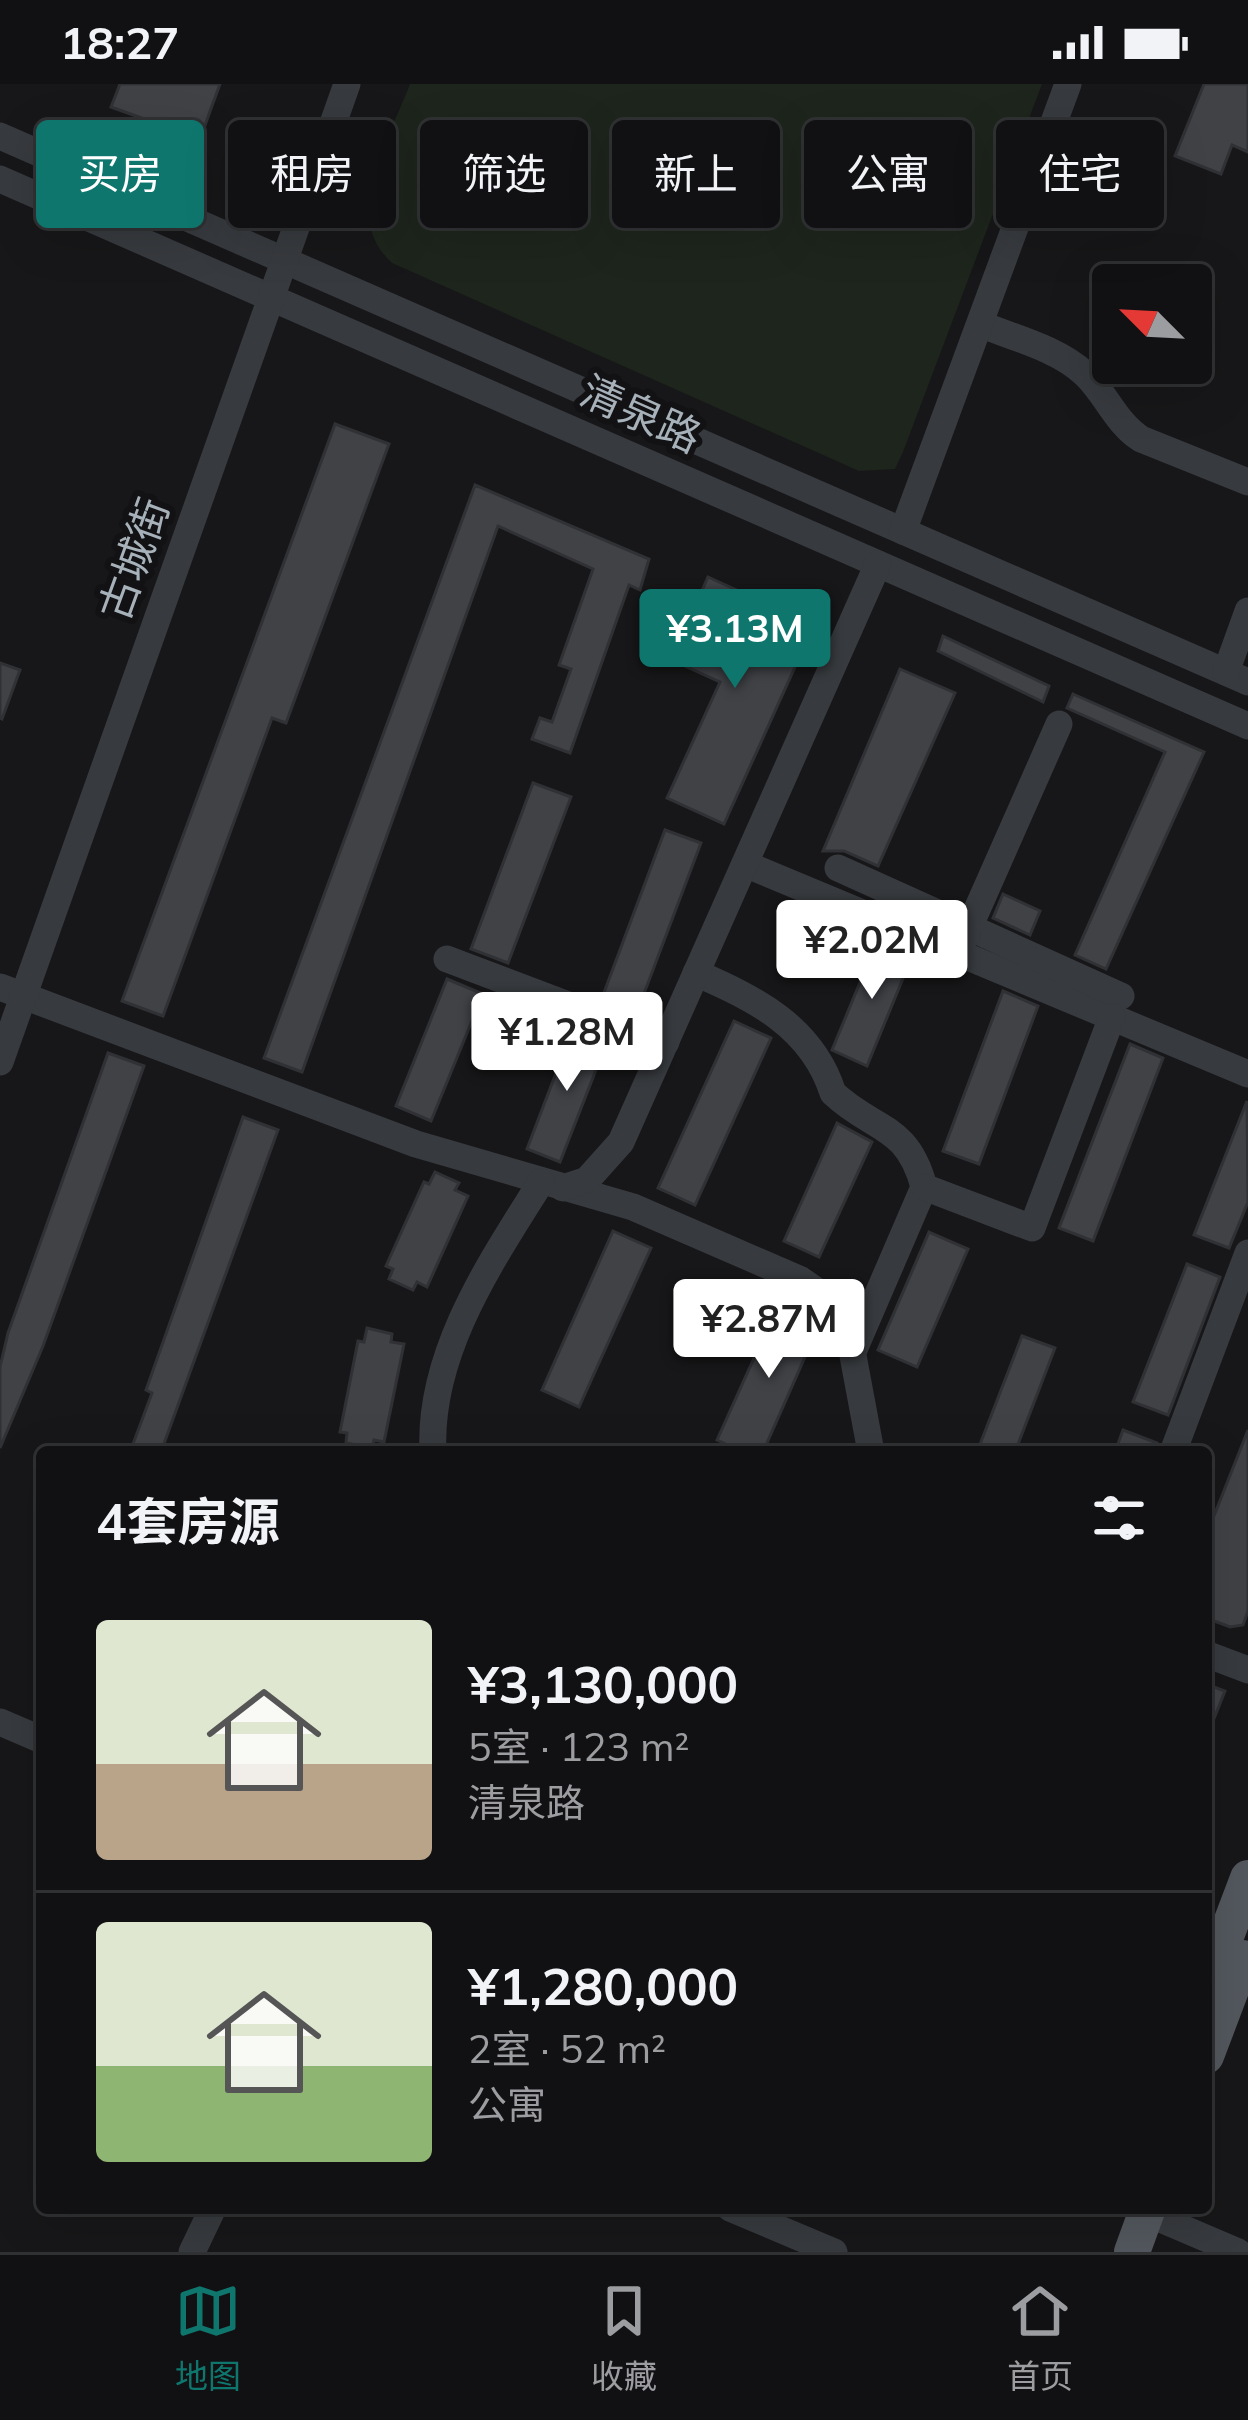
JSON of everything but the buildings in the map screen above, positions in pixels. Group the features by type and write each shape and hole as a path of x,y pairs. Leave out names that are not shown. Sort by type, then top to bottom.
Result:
{"main road":[{"path":"1212,1973 1248,1878"},
{"path":"1212,2040 1248,1946"},
{"path":"1106,2252 1134,2214"},
{"path":"1132,2252 1137,2214"}],"street":[{"name":"古城街","path":"0,1062 12,992 346,84"},
{"path":"903,531 1068,84"},
{"name":"清泉路","path":"0,136 1237,677"},
{"name":"清泉路","path":"0,179 1248,726"},
{"path":"980,324 1067,359 1087,375 1126,429 1141,439 1248,482"},
{"path":"434,1446 442,1380 479,1282 552,1185 587,1180 608,1161 666,1042 878,564"},
{"path":"1237,677 1248,611"},
{"path":"966,933 1059,724"},
{"path":"745,864 1117,1007"},
{"path":"838,868 1248,1074"},
{"path":"447,959 666,1042"},
{"path":"696,973 773,1010 823,1062 833,1093 904,1140 924,1187 1032,1228 1117,1007"},
{"path":"12,992 416,1144 633,1207 801,1280 831,1301 853,1352 871,1446"},
{"path":"853,1352 924,1187"},
{"path":"1175,1446 1248,1253"},
{"path":"1212,1656 1248,1670"},
{"path":"0,1723 36,1738"},
{"path":"192,2252 210,2214"},
{"path":"744,2214 833,2252"},
{"path":"1150,2214 1238,2252"}],"shaded area":[{"path":"410,84 1042,84 1028,120 996,120 996,206 895,469 859,471 392,263 372,228 396,228 395,120"}]}
